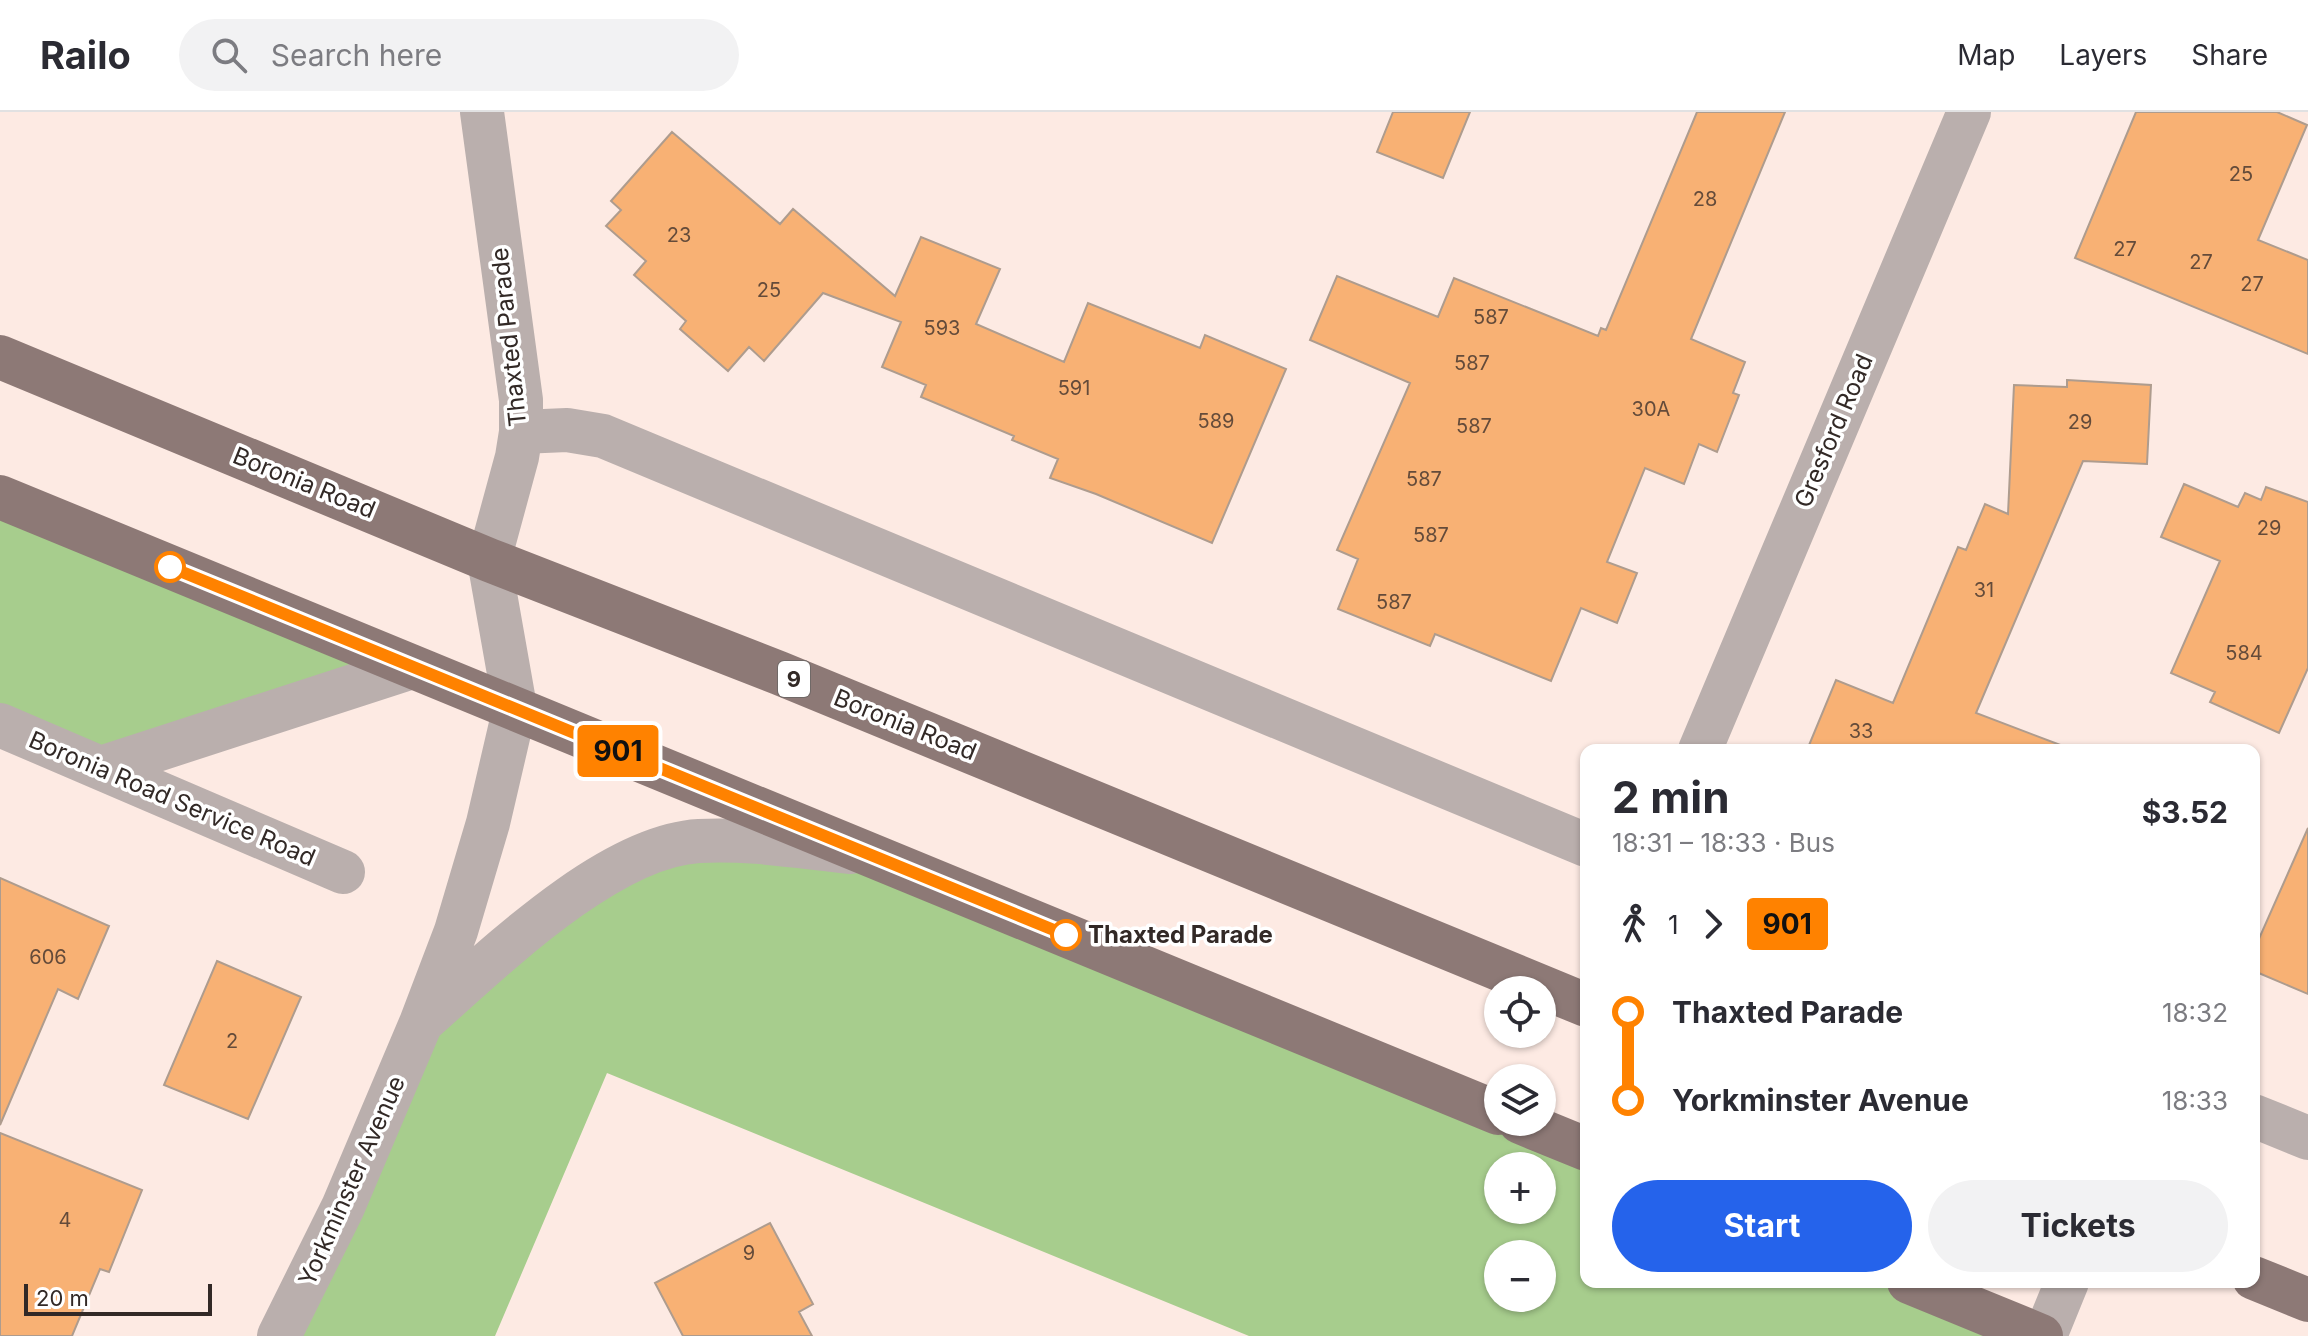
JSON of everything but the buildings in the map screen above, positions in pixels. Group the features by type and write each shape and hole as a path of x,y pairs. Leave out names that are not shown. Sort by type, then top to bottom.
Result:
{"main road":[{"name":"Boronia Road","path":"0,357 489,560 779,673 1580,1003"},
{"path":"0,497 1484,1107"},
{"path":"1554,1136 1580,1147"},
{"path":"2260,1280 2308,1300"},
{"path":"1924,1288 2043,1336"}],"street":[{"name":"Thaxted Parade","path":"482,112 521,400 517,457 489,560"},
{"name":"Gresford Road","path":"1703,744 1969,112"},
{"path":"521,432 567,430 603,436 1580,843"},
{"name":"Yorkminster Avenue","path":"279,1336 343,1207 421,1023 456,931 473,875 515,707 489,560"},
{"path":"101,768 412,667"},
{"name":"Boronia Road Service Road","path":"0,725 343,872"},
{"path":"421,1023 547,916 601,877 643,855 697,841 740,841 869,854"},
{"path":"2260,1118 2308,1138"},
{"path":"2043,1336 2064,1288"}],"green space":[{"path":"0,497 412,667 101,768 0,725"},
{"path":"869,854 1484,1107 1484,1136 1554,1136 1580,1147 1580,1288 1924,1288 2041,1336 1249,1336 607,1073 495,1336 279,1336 421,1023 643,855"}],"bus line":[{"name":"901","path":"170,567 1066,935"}],"place":[{"name":"Thaxted Parade","path":"1066,935"}]}
